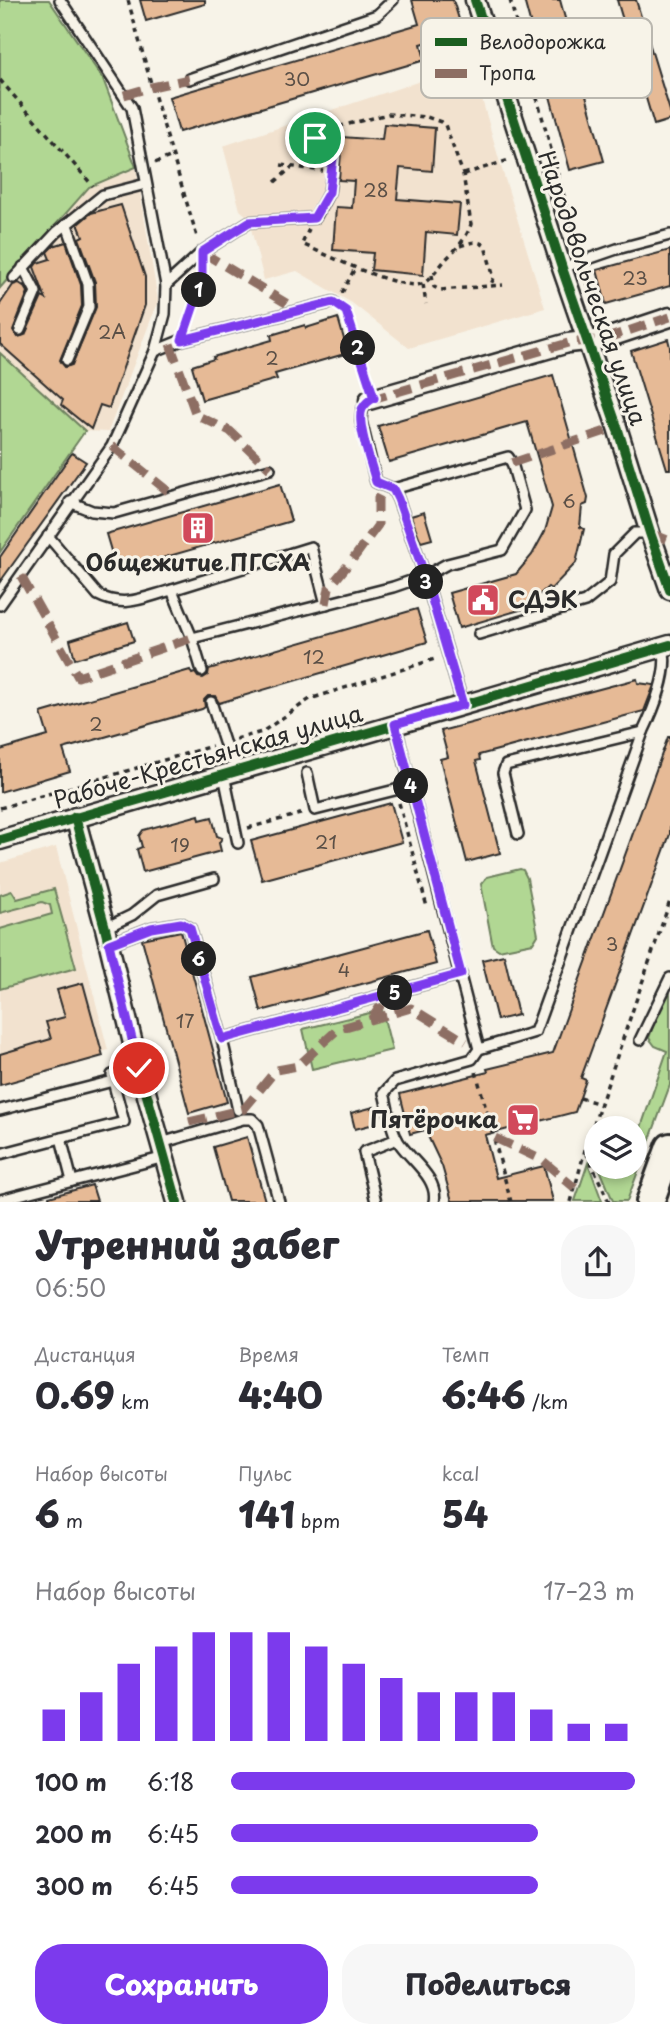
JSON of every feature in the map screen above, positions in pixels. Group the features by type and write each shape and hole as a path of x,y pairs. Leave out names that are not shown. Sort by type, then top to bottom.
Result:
{"main road":[{"path":"650,1202 670,1147"}],"street":[{"name":"Народовольческая улица","path":"475,0 481,18"},
{"name":"Народовольческая улица","path":"507,98 670,590"},
{"path":"372,399 568,343 604,339 670,317"},
{"name":"Рабоче-Крестьянская улица","path":"0,840 667,646"},
{"path":"75,817 139,1068 177,1202"}],"lane":[{"path":"0,606 70,502 112,446 155,351 165,314 166,285 132,108 60,0"},
{"path":"189,79 377,15 393,0"},
{"path":"166,285 202,252 249,222 314,218 329,192 331,179"},
{"path":"14,278 57,232 103,195 146,184"},
{"path":"67,225 88,284 89,307 67,360"},
{"path":"562,268 670,235"},
{"path":"20,330 36,292 23,267"},
{"path":"155,351 182,340 333,302"},
{"path":"192,638 393,587 425,576 447,564 502,550 525,510 508,457 393,489 376,482 360,421 362,410 372,399"},
{"path":"70,502 92,511 114,513 270,469"},
{"path":"393,489 425,576 463,705"},
{"path":"479,634 585,602 610,582 614,554 635,533 650,533"},
{"path":"48,536 98,595 109,601 127,603 311,547 326,604"},
{"path":"172,590 202,671"},
{"path":"434,1202 432,1184 397,1139 384,1093 395,1081 472,1059 479,1049 534,1032 643,732 654,710 667,646"},
{"path":"211,702 225,742 231,773 238,842"},
{"path":"395,724 479,1049"},
{"path":"518,834 503,773 506,765 643,732"},
{"path":"307,774 315,810 411,786"},
{"path":"107,936 157,895 214,879"},
{"path":"107,936 181,923 190,928 222,1039 238,1110"},
{"path":"222,1039 461,974"},
{"path":"640,1040 670,978"},
{"path":"112,1075 139,1068"},
{"path":"0,1110 113,1081 124,1122 0,1154"},
{"path":"0,1200 72,1181 243,1119 252,1119 258,1125 278,1202"},
{"path":"61,1138 72,1181"},
{"path":"376,1202 364,1152 397,1139"}],"path":[{"path":"128,0 202,252 202,281 182,340"},
{"path":"0,80 103,195"},
{"path":"281,165 332,172 338,129 380,115 437,119 445,125 463,174 471,224 458,247 423,284 373,276 302,244 314,218"},
{"path":"315,138 335,140"},
{"path":"144,167 172,156"},
{"path":"463,174 509,160"},
{"path":"275,181 292,167"},
{"path":"458,247 475,242 485,246 494,278 490,286"},
{"path":"342,293 355,268"},
{"path":"432,274 434,287 440,290 503,285"},
{"path":"423,284 426,304"},
{"path":"333,302 346,311 372,399"},
{"path":"0,808 262,732 310,699 449,654"},
{"path":"235,831 315,810"},
{"path":"597,1116 670,901"},
{"path":"580,1098 601,1104"},
{"path":"570,1202 584,1153"},
{"path":"598,1179 609,1202"}],"shaded area":[{"path":"421,81 421,98 482,98 545,308 409,348 352,303 297,271 264,280 248,217 240,210 223,146"},
{"path":"136,167 158,301 108,432 85,431 0,353 0,288 89,187"},
{"path":"56,847 108,1050 103,1052 104,1056 0,1085 0,863"}],"green space":[{"path":"0,0 49,0 103,79 136,167 89,187 0,288"},
{"path":"0,353 85,431 0,552"},
{"path":"520,869 527,878 538,935 533,943 499,950 493,946 481,884 487,877"},
{"path":"54,889 76,968 0,989 0,929 52,914 50,905 42,902 0,913 0,895 12,891 17,899"},
{"path":"670,988 670,1085 647,1147 647,1116 645,1116 667,1051 655,1046 649,1038 661,1004"},
{"path":"382,1010 392,1050 312,1069 303,1029"},
{"path":"584,1175 584,1179 594,1179 602,1201 575,1201"},
{"path":"604,1179 635,1179 627,1201 613,1201"}],"building":[{"path":"140,0 205,0 205,4 146,21"},
{"path":"412,0 453,0 459,18 421,18 421,61 179,132 169,97 419,24"},
{"path":"524,0 560,0 565,18 529,18"},
{"path":"617,0 636,0 642,18 622,18"},
{"path":"652,52 670,111 670,120 654,125 646,98 652,98"},
{"path":"551,98 587,98 604,161 570,170"},
{"path":"384,124 435,128 432,171 400,168 397,199 460,204 457,235 426,232 423,275 371,270 373,253 333,250 336,207 352,208 354,181 339,180 342,137 382,140"},
{"path":"121,205 145,277 145,305 109,408 100,405 91,429 61,405 63,400 0,344 0,304 13,285 19,283 25,287 28,292 13,330 18,337 25,335 42,297 46,299 34,267 37,263 50,259 47,252 53,246 66,242 81,285 82,306 60,360 65,367 72,365 96,307 95,282 79,238 83,236 78,224 91,213"},
{"path":"670,250 670,286 606,304 597,270"},
{"path":"338,318 348,353 275,374 277,379 202,400 192,366 272,340 271,335"},
{"path":"668,339 670,469 667,469 631,351"},
{"path":"553,375 588,498 587,504 582,506 580,527 584,529 576,563 551,589 548,587 523,609 459,628 449,593 516,574 532,555 545,531 552,507 527,422 389,462 378,426"},
{"path":"72,453 86,462 0,582 0,557"},
{"name":"Общежитие ПГСХА","path":"280,484 291,521 117,571 106,534"},
{"path":"424,512 432,539 421,542 411,516"},
{"path":"417,609 427,642 219,703 215,696 208,696 202,709 63,749 70,771 0,792 0,750 48,736 41,713 190,670 192,674 203,678 208,675 209,669"},
{"path":"128,622 134,641 75,659 70,640"},
{"path":"637,679 638,683 654,685 644,711 479,755 480,760 476,761 500,853 467,862 440,759 448,757 441,731"},
{"path":"668,737 670,834 581,1078 586,1080 575,1112 485,1135 496,1178 544,1166 553,1201 452,1201 442,1166 425,1130 410,1134 400,1094 553,1053"},
{"path":"391,803 402,842 262,880 251,841"},
{"path":"199,815 200,820 212,817 217,836 222,838 219,843 221,851 143,872 137,849 142,847 139,836 143,830"},
{"path":"427,930 436,964 261,1011 252,977"},
{"path":"181,931 227,1102 189,1113 142,939"},
{"path":"504,955 518,1015 497,1020 482,960"},
{"path":"83,983 103,1056 0,1085 0,1054 51,1039 46,1022 65,1017 57,990"},
{"path":"374,1107 378,1123 355,1129 351,1113"},
{"path":"247,1137 265,1201 228,1201 213,1147"},
{"path":"92,1185 97,1201 49,1201 49,1197"}],"marked path":[{"path":"124,95 189,79"},
{"path":"202,252 299,311"},
{"path":"369,400 568,343 604,339 670,317"},
{"path":"170,344 196,415 230,431 270,469"},
{"path":"512,463 617,427"},
{"path":"112,446 174,496"},
{"path":"326,604 329,588 378,525 378,498 384,486"},
{"path":"650,533 670,541"},
{"path":"21,576 78,677 192,638"},
{"path":"372,1019 387,995"},
{"path":"189,1122 244,1109 276,1070 298,1066 338,1029 411,1008 466,1042"},
{"path":"495,1138 542,1160 575,1188"}],"cycle path":[{"path":"475,0 481,18"},
{"path":"507,98 670,590"},
{"path":"0,840 670,645"},
{"path":"75,817 137,1060 177,1202"}],"place":[{"name":"Общежитие ПГСХА","path":"198,528"},
{"name":"СДЭК","path":"483,600"},
{"name":"Пятёрочка","path":"523,1120"}],"route":[{"path":"139,1068 109,944 151,928 181,923 190,928 222,1039 461,974 395,724 463,705 425,576 398,499 393,489 376,482 360,421 362,410 369,400 374,398 346,311 333,302 182,340 202,281 202,252 249,222 314,218 329,192 335,140 315,138"}]}
